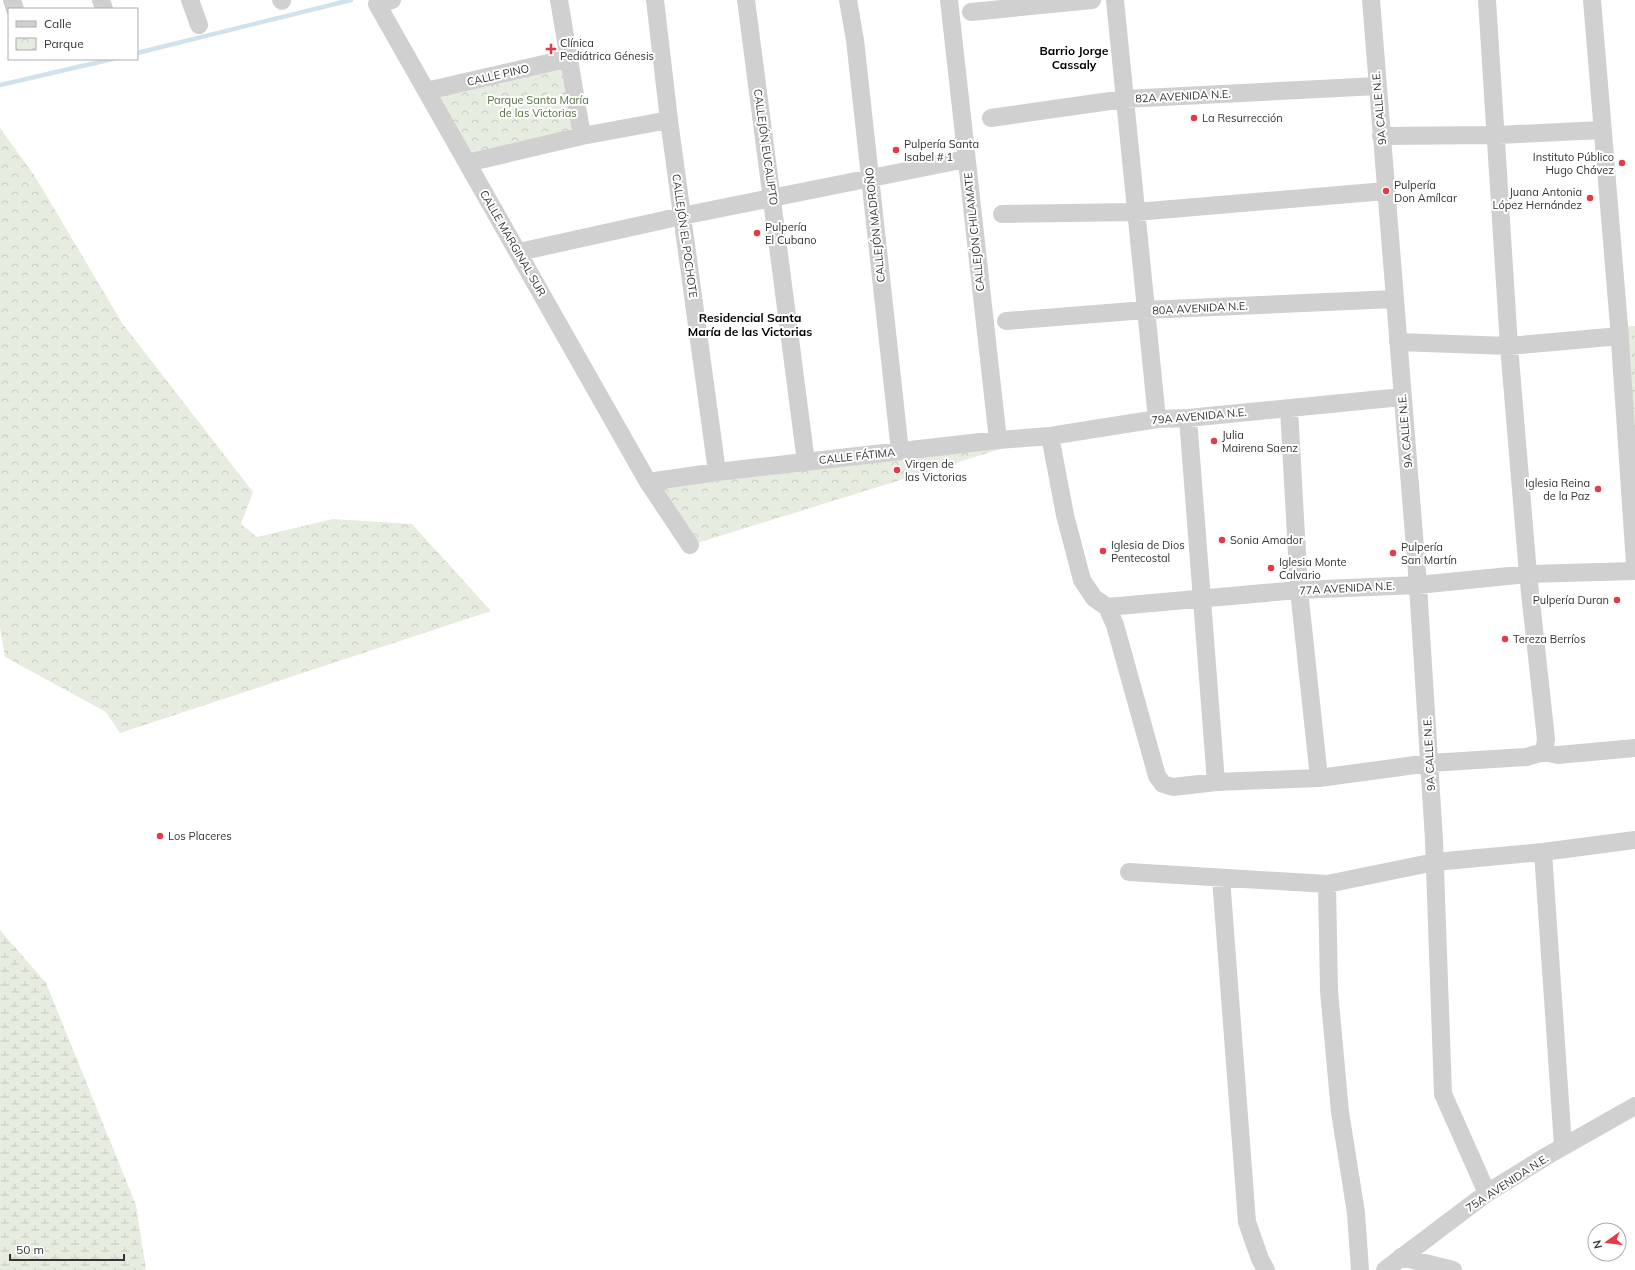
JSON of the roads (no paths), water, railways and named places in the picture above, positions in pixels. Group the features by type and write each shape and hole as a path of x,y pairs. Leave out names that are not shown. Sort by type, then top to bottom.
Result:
{"street":[{"path":"190,0 199,25"},
{"path":"559,0 582,136"},
{"name":"CALLEJÓN EL POCHOTE","path":"655,0 669,120 717,472"},
{"name":"CALLEJÓN EUCALIPTO","path":"746,0 773,198 806,462"},
{"name":"CALLEJÓN MADROÑO","path":"848,0 855,40 900,451"},
{"name":"CALLEJÓN CHILAMATE","path":"949,0 998,440"},
{"path":"971,12 1092,0"},
{"path":"1115,0 1157,419"},
{"name":"9A CALLE N.E.","path":"1370,0 1418,585 1430,763 1443,1094 1487,1193"},
{"path":"1488,0 1509,346 1528,574 1546,739 1544,752"},
{"path":"1592,0 1620,336 1635,564"},
{"name":"CALLE MARGINAL SUR","path":"384,2 426,91 519,252 648,482 690,545"},
{"name":"CALLE PINO","path":"426,91 570,58"},
{"name":"82A AVENIDA N.E.","path":"990,118 1124,99 1377,86"},
{"path":"467,163 582,136 669,120"},
{"path":"1381,136 1497,136 1602,130"},
{"path":"519,252 682,216 966,159"},
{"path":"1002,214 1136,212 1386,191"},
{"name":"80A AVENIDA N.E.","path":"1006,321 1145,310 1394,299"},
{"path":"1398,342 1509,346 1620,336"},
{"name":"79A AVENIDA N.E.","path":"998,440 1050,436 1157,419 1188,418 1289,409 1402,397"},
{"path":"1289,409 1299,590 1319,778"},
{"path":"1188,418 1216,782"},
{"path":"1050,436 1066,515 1082,580 1094,598 1107,607 1115,625 1157,776 1163,784 1173,787 1216,782 1319,778 1430,763 1526,758 1544,752 1558,755 1635,748"},
{"name":"CALLE FÁTIMA","path":"648,482 717,472 998,440"},
{"name":"77A AVENIDA N.E.","path":"1107,607 1202,600 1299,590 1418,585 1528,574 1635,571"},
{"path":"1129,872 1327,884 1435,862 1543,852 1635,840"},
{"path":"1543,852 1563,1146"},
{"path":"1222,878 1247,1222 1260,1259 1266,1270"},
{"path":"1327,884 1329,991 1340,1112 1356,1213 1360,1270"},
{"name":"75A AVENIDA N.E.","path":"1385,1270 1487,1193 1563,1146 1635,1106"},
{"path":"1401,1257 1453,1270"}],"waterway":[{"path":"138,53 351,0"},
{"path":"0,85 108,60"}],"place":[{"name":"Clínica Pediátrica Génesis","path":"551,49"},
{"name":"La Resurrección","path":"1194,118"},
{"name":"Pulpería Santa Isabel # 1","path":"896,150"},
{"name":"Instituto Público Hugo Chávez","path":"1622,163"},
{"name":"Pulpería Don Amílcar","path":"1386,191"},
{"name":"Juana Antonia López Hernández","path":"1590,198"},
{"name":"Pulpería El Cubano","path":"757,233"},
{"name":"Julia Mairena Saenz","path":"1214,441"},
{"name":"Virgen de las Victorias","path":"897,470"},
{"name":"Iglesia Reina de la Paz","path":"1598,489"},
{"name":"Sonia Amador","path":"1222,540"},
{"name":"Iglesia de Dios Pentecostal","path":"1103,551"},
{"name":"Pulpería San Martín","path":"1393,553"},
{"name":"Iglesia Monte Calvario","path":"1271,568"},
{"name":"Pulpería Duran","path":"1617,600"},
{"name":"Tereza Berríos","path":"1505,639"},
{"name":"Los Placeres","path":"160,836"}],"district":[{"name":"Barrio Jorge Cassaly","path":"1074,57"},
{"name":"Residencial Santa María de las Victorias","path":"750,324"}],"park label":[{"name":"Parque Santa María de las Victorias","path":"538,106"}]}
